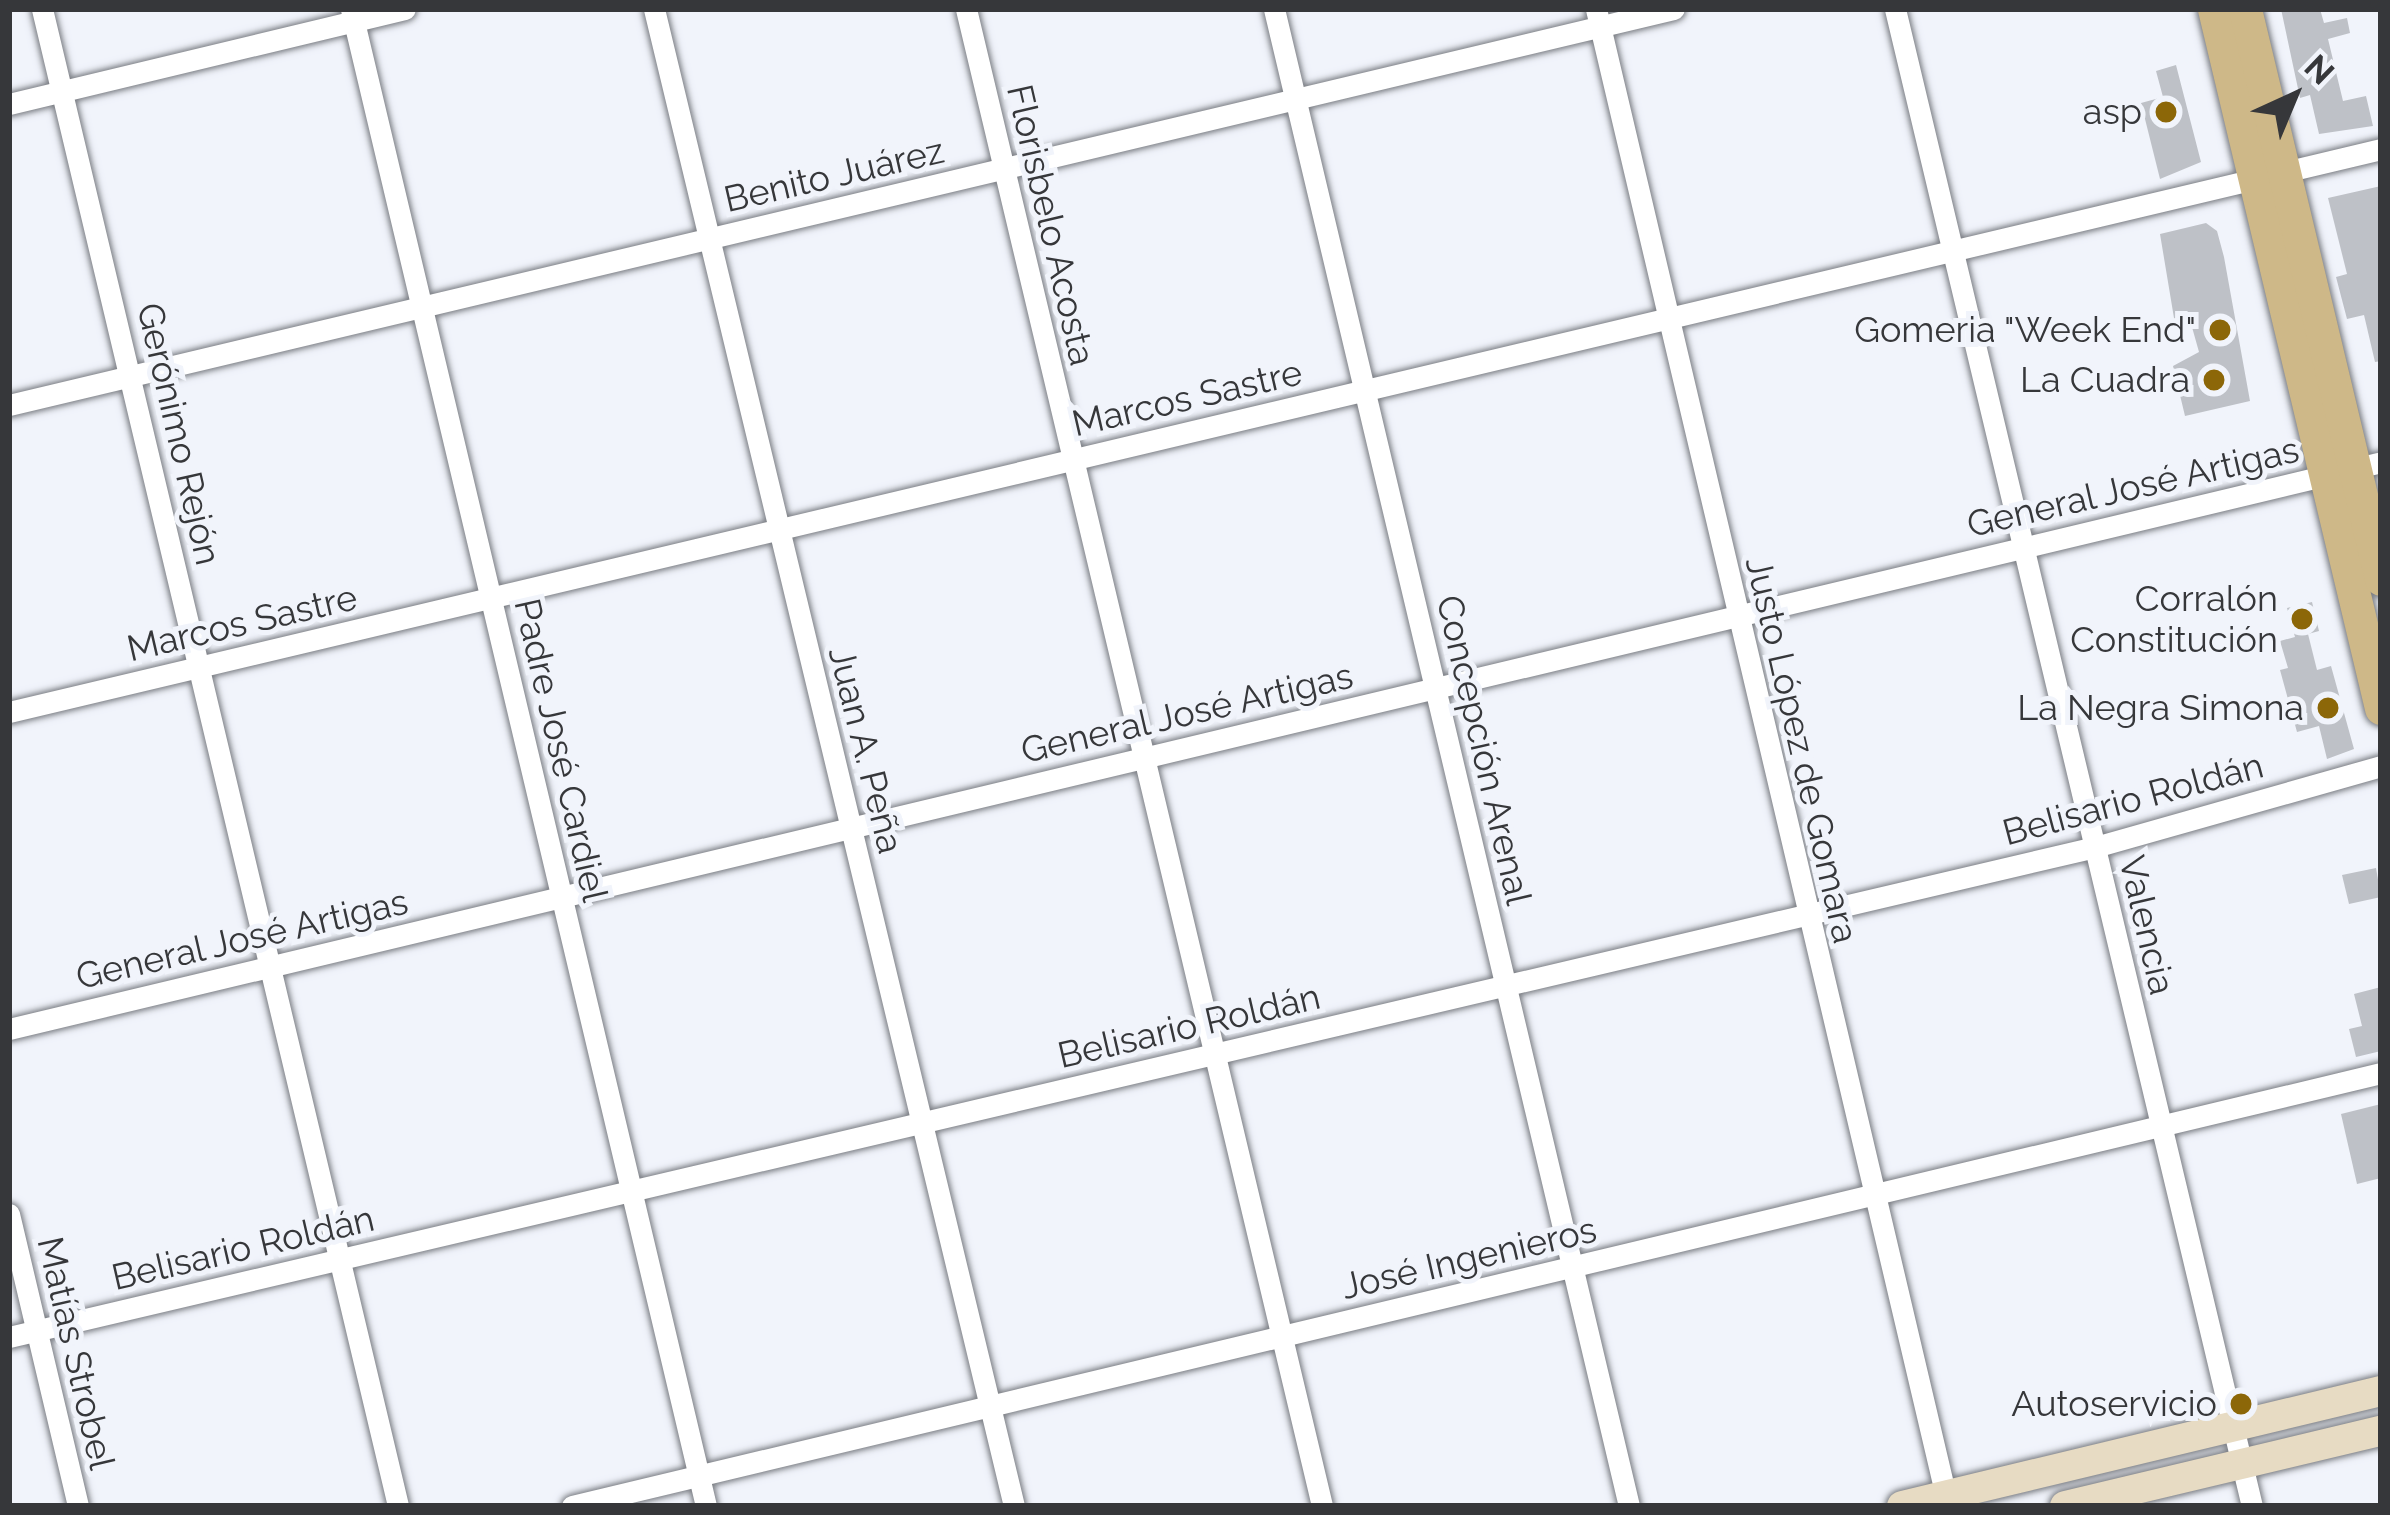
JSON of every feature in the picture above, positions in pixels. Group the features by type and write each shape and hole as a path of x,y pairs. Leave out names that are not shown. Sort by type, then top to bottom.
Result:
{"main road":[{"path":"2214,9 2270,175 2381,579"},
{"path":"2246,9 2270,175"},
{"path":"2354,468 2381,708"},
{"path":"1902,1506 1947,1501 2381,1391"},
{"path":"2065,1506 2381,1430"}],"street":[{"name":"Gerónimo Rejón","path":"42,9 133,376 269,967 344,1258 398,1506"},
{"path":"9,104 352,15 405,9"},
{"name":"Juan A. Peña","path":"654,9 1014,1506"},
{"name":"Florisbelo Acosta","path":"966,9 1322,1506"},
{"name":"Concepción Arenal","path":"1274,9 1629,1506"},
{"name":"Benito Juárez","path":"9,405 1295,99 1598,18 1675,9"},
{"name":"Valencia","path":"1895,9 2252,1506"},
{"name":"Padre José Cardiel","path":"352,15 635,1190 706,1506"},
{"name":"Justo López de Gomara","path":"1598,18 1947,1501"},
{"name":"Marcos Sastre","path":"9,712 2381,149"},
{"name":"General José Artigas","path":"9,1029 2354,468"},
{"name":"Belisario Roldán","path":"9,1337 2095,847 2381,766"},
{"name":"José Ingenieros","path":"572,1506 2381,1073"},
{"name":"Matías Strobel","path":"9,1214 78,1506"}],"building":[{"path":"2281,9 2320,9 2324,23 2347,18 2350,33 2328,39 2343,101 2366,96 2373,126 2319,134 2310,95 2300,98"},
{"path":"2176,65 2201,162 2160,179 2141,103 2163,97 2156,71"},
{"path":"2381,186 2381,361 2375,362 2364,315 2347,319 2336,277 2347,274 2328,198"},
{"path":"2206,223 2217,231 2224,257 2250,401 2185,416 2173,366 2199,352 2190,320 2175,324 2160,234"},
{"path":"2312,602 2319,631 2308,634 2317,670 2331,666 2354,749 2327,759 2319,726 2297,732 2280,670 2288,668 2280,641 2295,637 2287,608"},
{"path":"2376,868 2381,897 2349,904 2342,875"},
{"path":"2381,987 2381,1051 2356,1057 2349,1029 2362,1026 2354,994"},
{"path":"2381,1104 2381,1178 2357,1184 2341,1114"}],"place":[{"name":"asp","path":"2166,112"},
{"name":"Gomeria \"Week End\"","path":"2220,330"},
{"name":"La Cuadra","path":"2214,380"},
{"name":"Corralón Constitución","path":"2302,619"},
{"name":"La Negra Simona","path":"2328,708"},
{"name":"Autoservicio","path":"2241,1404"}]}
